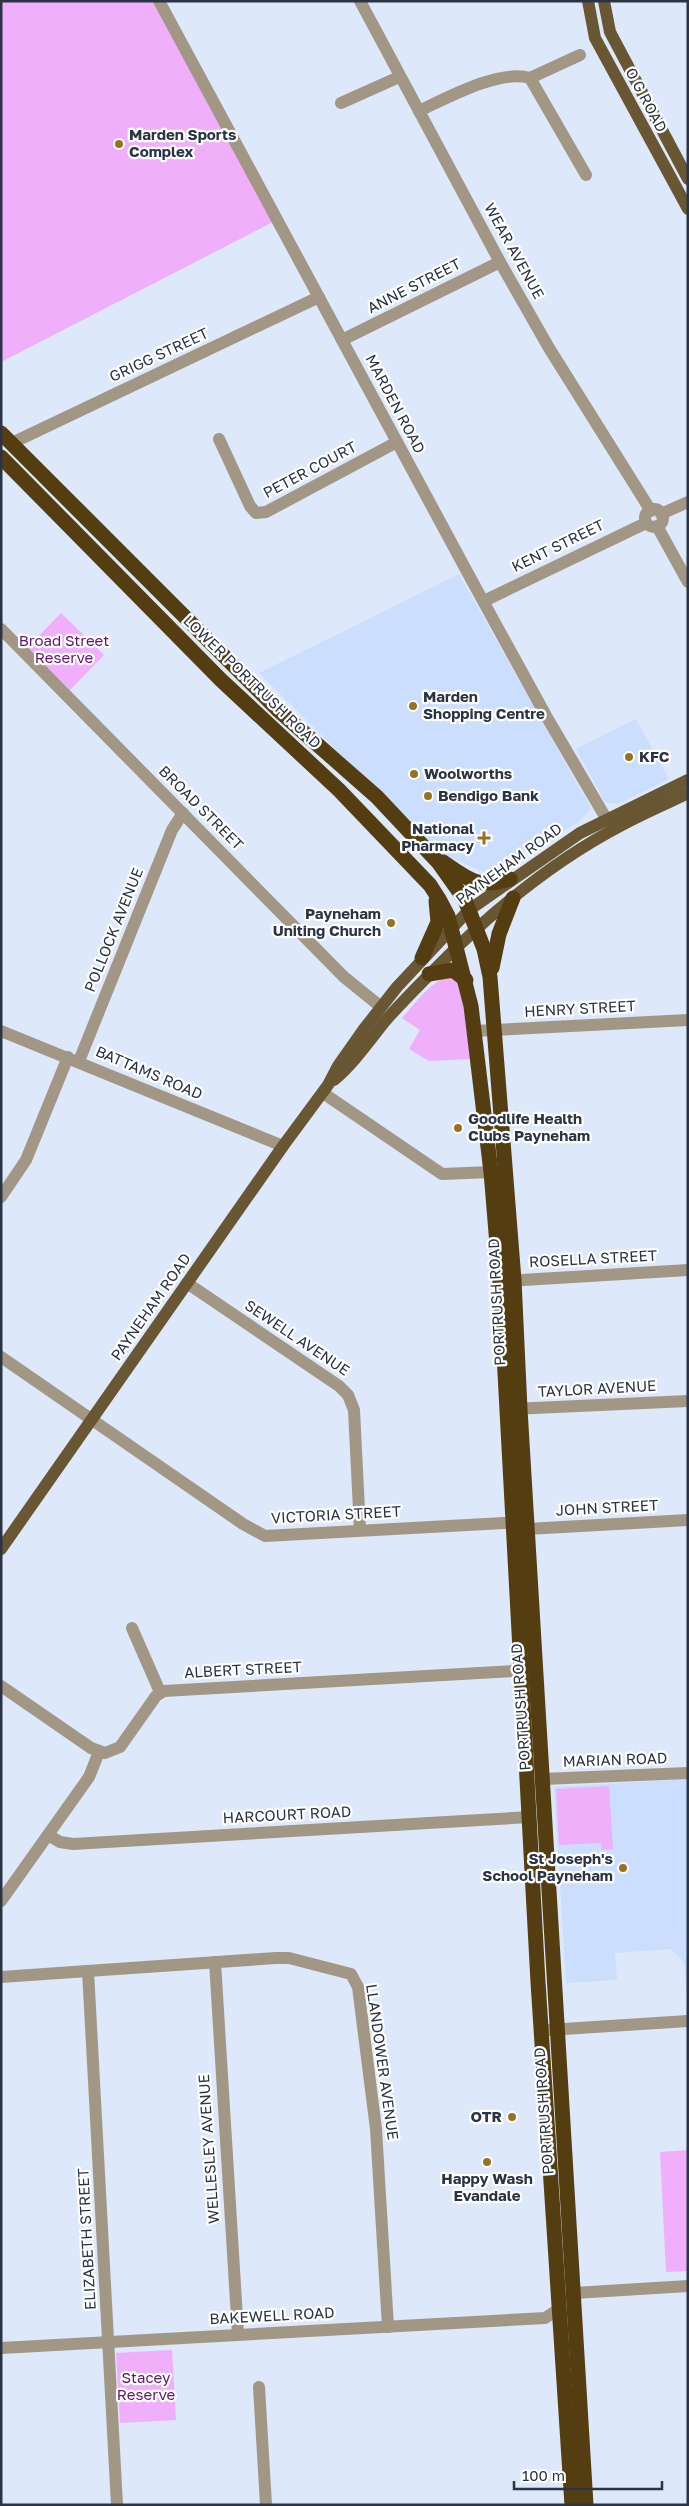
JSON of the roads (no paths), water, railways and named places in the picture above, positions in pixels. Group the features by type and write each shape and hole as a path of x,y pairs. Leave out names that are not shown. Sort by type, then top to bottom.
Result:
{"highway":[{"name":"LOWER PORTRUSH ROAD","path":"1,433 7,443 256,688 377,797 428,851 457,886 469,910"},
{"path":"7,443 17,472"},
{"name":"LOWER PORTRUSH ROAD","path":"1,457 221,680 339,790 435,893 448,916 457,947"},
{"path":"221,680 256,688 258,704 266,720"},
{"path":"428,851 464,876 480,883 493,884 510,879"},
{"path":"422,958 438,922 435,893"},
{"path":"490,977 499,934 513,898"},
{"name":"PORTRUSH ROAD","path":"469,910 484,950 490,977 494,1030 513,1409 529,1670 530,1817 574,2293 586,2505"},
{"name":"PORTRUSH ROAD","path":"457,947 466,980 474,1031 491,1172 507,1281"},
{"path":"429,974 453,970 466,980"},
{"name":"PORTRUSH ROAD","path":"529,1670 543,1779 556,2265 572,2505"},
{"path":"556,2265 574,2293 560,2319"}],"main road":[{"name":"O G ROAD","path":"588,1 595,38 688,209"},
{"name":"O G ROAD","path":"604,1 610,32 687,176"},
{"path":"673,182 687,176"},
{"name":"PAYNEHAM ROAD","path":"326,1089 338,1066 381,1007 422,958 469,910 510,879 580,833 688,780"},
{"name":"PAYNEHAM ROAD","path":"1,1549 283,1146 326,1089 347,1068 391,1015 476,928 513,898 597,840 688,793"}],"street":[{"name":"MARDEN ROAD","path":"159,1 545,714 606,820"},
{"name":"WEAR AVENUE","path":"360,1 500,262 654,519 688,582"},
{"path":"419,111 471,86 516,77 530,78 580,55"},
{"path":"341,103 400,77"},
{"path":"530,78 586,175"},
{"name":"ANNE STREET","path":"342,340 500,262"},
{"name":"GRIGG STREET","path":"7,443 319,298"},
{"name":"PETER COURT","path":"219,439 250,506 256,512 266,512 397,442"},
{"name":"KENT STREET","path":"484,601 688,502"},
{"name":"BROAD STREET","path":"1,629 344,977 381,1007"},
{"name":"POLLOCK AVENUE","path":"1,1197 26,1160 73,1059 172,830 183,813"},
{"name":"HENRY STREET","path":"474,1031 688,1020"},
{"name":"BATTAMS ROAD","path":"1,1031 283,1146"},
{"path":"326,1089 442,1174 491,1172"},
{"name":"ROSELLA STREET","path":"507,1281 688,1270"},
{"name":"SEWELL AVENUE","path":"187,1283 339,1386 348,1395 354,1410 360,1530"},
{"name":"VICTORIA STREET","path":"1,1357 260,1534 520,1526"},
{"name":"TAYLOR AVENUE","path":"513,1409 688,1401"},
{"name":"JOHN STREET","path":"520,1526 688,1520"},
{"path":"1,1686 99,1752 111,1753 120,1747 160,1692 132,1628"},
{"name":"ALBERT STREET","path":"160,1692 529,1670"},
{"path":"1,1900 89,1777 99,1752"},
{"name":"MARIAN ROAD","path":"543,1779 688,1773"},
{"name":"HARCOURT ROAD","path":"48,1835 60,1842 73,1844 530,1817"},
{"name":"LLANDOWER AVENUE","path":"1,1977 289,1958 351,1974 356,1980 376,2128 388,2327"},
{"name":"WELLESLEY AVENUE","path":"215,1962 238,2334"},
{"name":"ELIZABETH STREET","path":"88,1971 118,2505"},
{"path":"549,2030 688,2021"},
{"path":"574,2293 688,2286"},
{"name":"BAKEWELL ROAD","path":"1,2348 545,2318 560,2319"},
{"path":"259,2387 266,2505"}],"place":[{"name":"Marden Sports Complex","path":"119,144"},
{"name":"Marden Shopping Centre","path":"413,706"},
{"name":"KFC","path":"629,757"},
{"name":"Woolworths","path":"414,774"},
{"name":"Bendigo Bank","path":"428,796"},
{"name":"National Pharmacy","path":"484,838"},
{"name":"Payneham Uniting Church","path":"391,923"},
{"name":"Goodlife Health Clubs Payneham","path":"458,1128"},
{"name":"St Joseph's School Payneham","path":"623,1868"},
{"name":"OTR","path":"512,2117"},
{"name":"Happy Wash Evandale","path":"487,2162"}],"park label":[{"name":"Broad Street Reserve","path":"64,650"},
{"name":"Stacey Reserve","path":"146,2386"}]}
